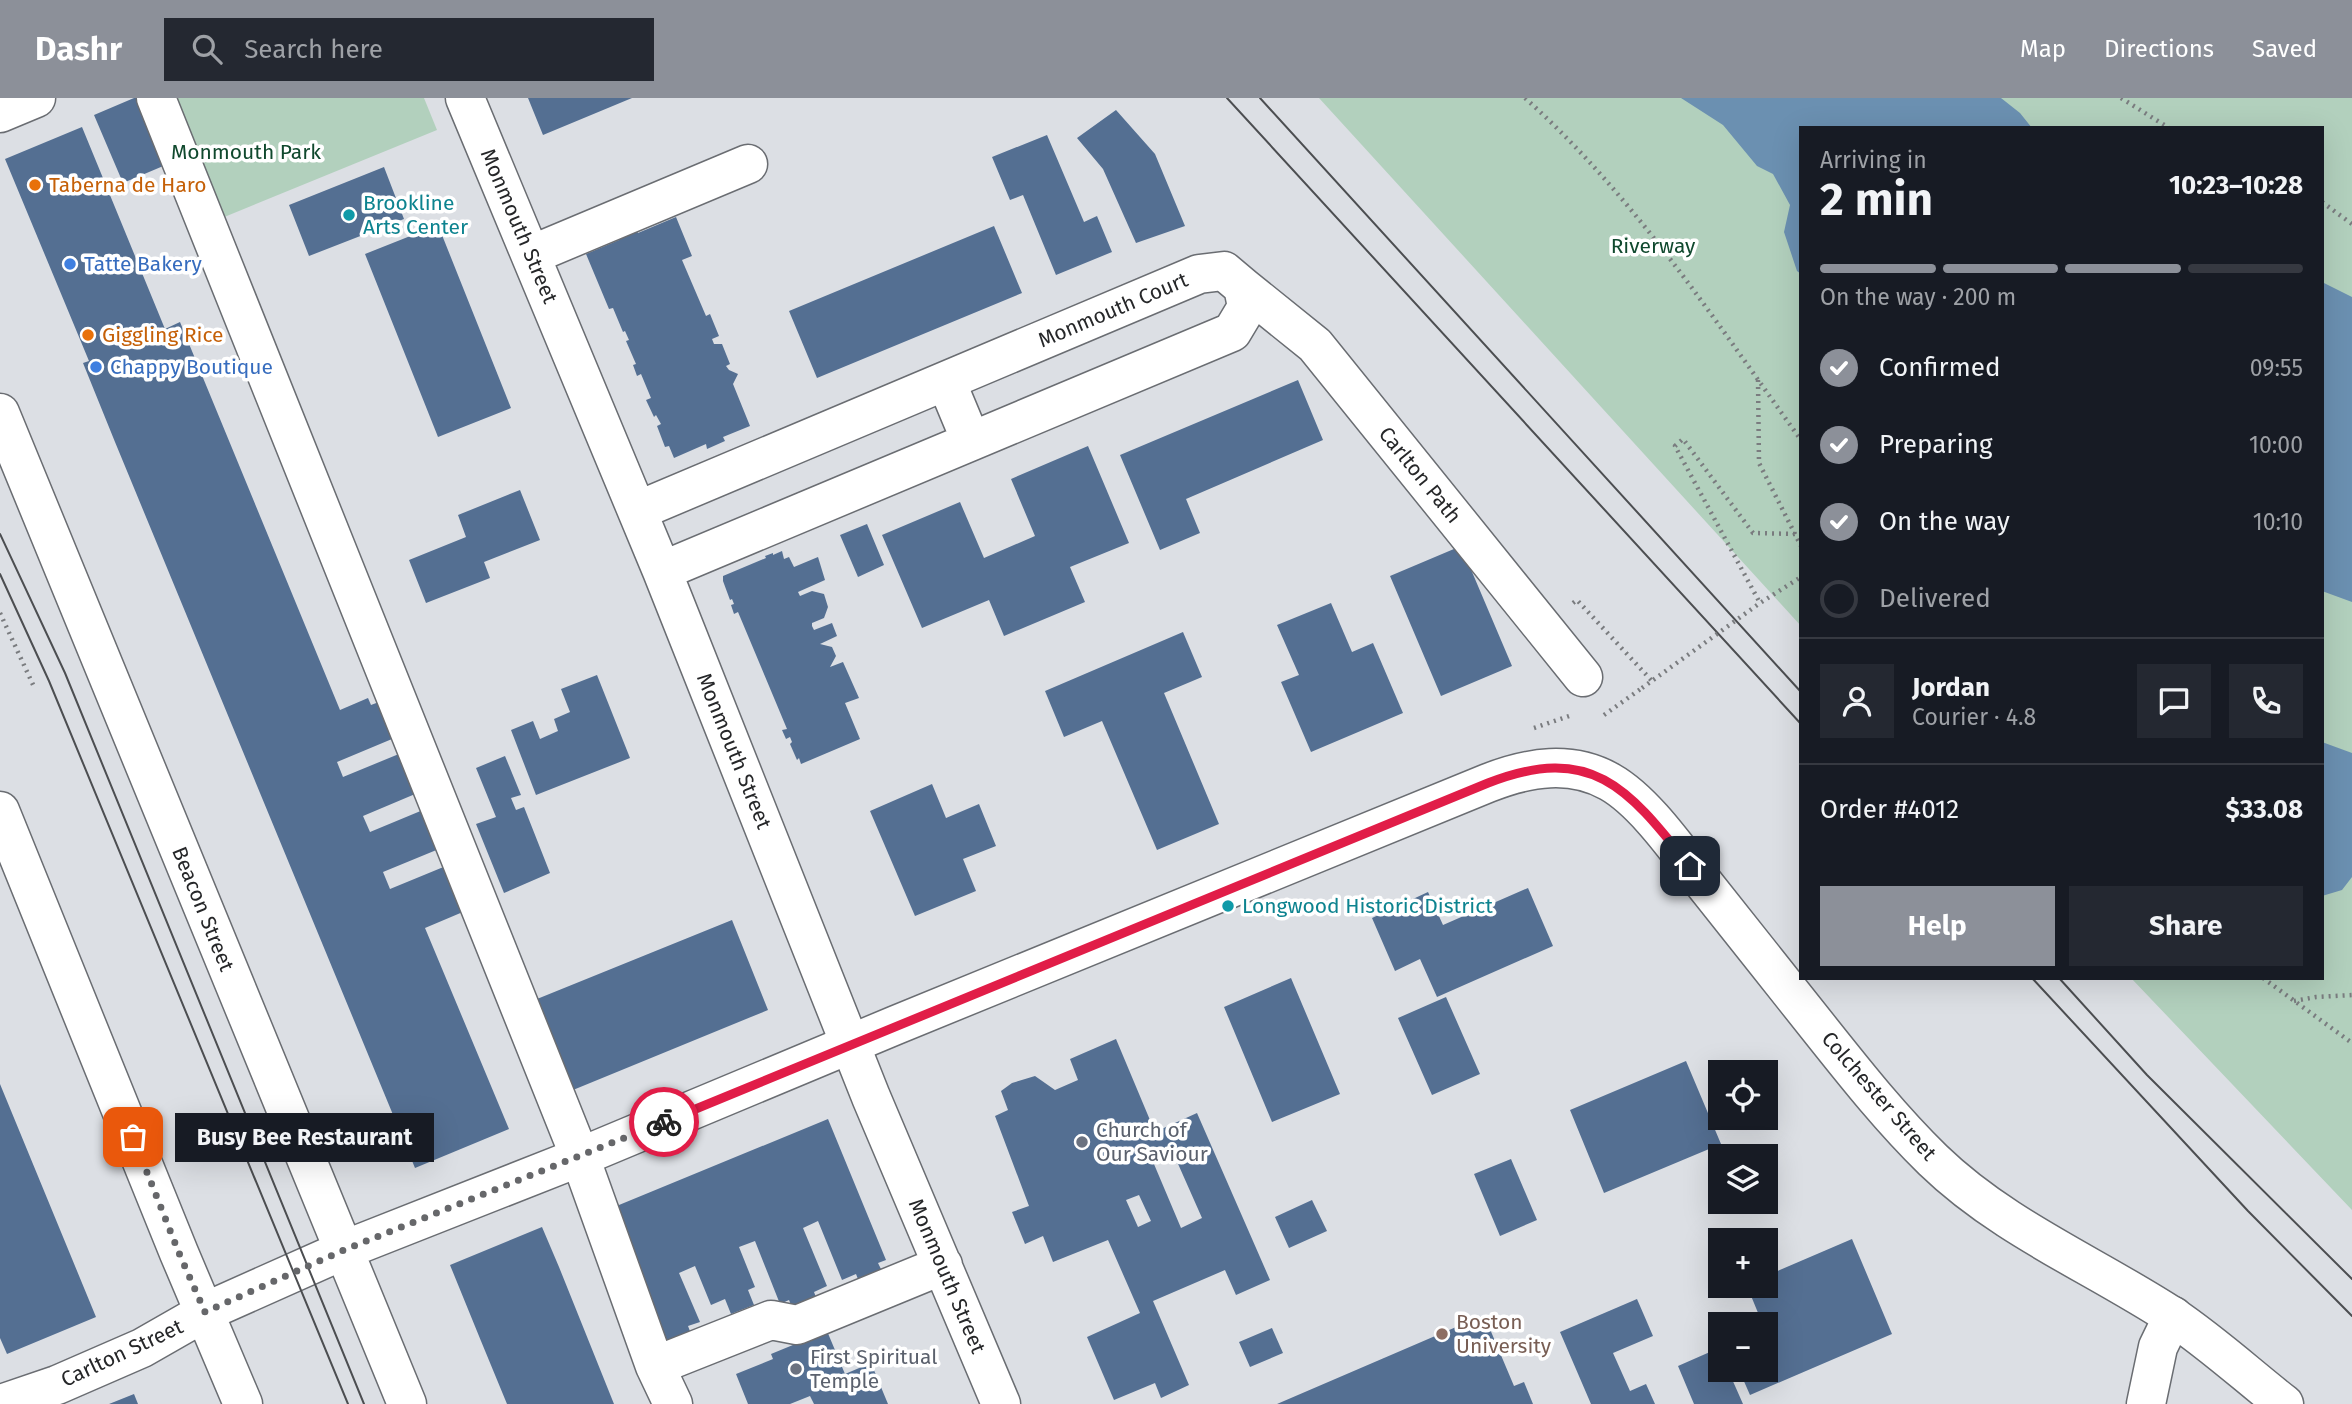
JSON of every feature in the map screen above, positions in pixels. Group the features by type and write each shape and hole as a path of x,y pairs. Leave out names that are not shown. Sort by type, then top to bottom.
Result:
{"main road":[{"path":"0,113 36,98"},
{"path":"156,98 580,1157 655,1366 673,1404"},
{"name":"Monmouth Street","path":"465,98 663,571 850,1044 1001,1404"},
{"path":"531,255 748,164"},
{"name":"Monmouth Court","path":"638,511 1199,274 1224,271 1243,287"},
{"path":"663,571 1232,332 1247,307 1243,287"},
{"name":"Carlton Path","path":"1243,287 1315,345 1583,677"},
{"path":"946,381 971,441"},
{"name":"Beacon Street","path":"0,413 407,1404"},
{"name":"Carlton Street","path":"1,1404 57,1385 142,1348 205,1312 344,1250 580,1157 1488,783 1520,772 1564,767"},
{"name":"Colchester Street","path":"1564,767 1600,777 1633,800 1673,846 1872,1095 1963,1187 2042,1241 2173,1317 2284,1404"},
{"path":"0,811 243,1404"},
{"path":"655,1366 772,1320 797,1325 943,1265"},
{"path":"2146,1404 2158,1347 2173,1317"}],"path":[{"path":"1525,98 1557,127 1621,197 1679,268 1799,437"},
{"path":"2121,98 2166,126"},
{"path":"2324,203 2352,224"},
{"path":"1758,379 1759,463 1799,542"},
{"path":"1760,603 1675,446 1683,439 1753,533 1795,534"},
{"path":"1604,715 1777,590 1799,578"},
{"path":"0,614 35,689"},
{"path":"2266,980 2352,1043"},
{"path":"2294,1001 2352,995"}],"green space":[{"name":"Monmouth Park","path":"167,98 424,98 437,130 217,220"},
{"name":"Riverway","path":"1319,98 2352,98 2352,1210 2133,980 2324,980 2324,126 1799,126 1799,624"}],"water":[{"path":"1681,98 2001,98 2020,113 2030,126 1799,126 1799,272 1784,232 1790,205 1773,174 1757,166 1723,125"},
{"path":"2324,283 2352,297 2352,602 2324,592"},
{"path":"2324,743 2352,753 2352,877 2342,890 2324,895"}],"building":[{"path":"140,98 168,164 123,183 94,115"},
{"path":"528,98 632,98 543,135"},
{"path":"1116,110 1155,154 1185,226 1136,243 1103,169 1077,138"},
{"path":"82,127 165,329 180,322 340,710 368,698 371,705 392,697 401,721 387,727 392,739 337,762 343,777 411,749 427,789 363,816 370,832 435,805 451,844 383,872 390,889 458,861 477,906 425,928 509,1129 415,1168 115,442 83,363 89,361 5,159"},
{"path":"1047,135 1084,222 1097,216 1112,252 1056,275 1023,195 1010,200 992,157"},
{"path":"384,167 404,219 309,256 289,205"},
{"path":"676,217 692,256 682,260 706,316 710,314 719,336 712,339 714,344 722,344 730,364 726,366 738,374 733,384 750,426 723,437 725,441 707,449 706,444 674,458 669,446 665,447 657,426 661,424 656,415 654,417 646,400 651,398 641,374 637,376 633,365 636,364 626,341 629,340 613,308 609,309 586,254 619,240 616,232 634,225 638,233"},
{"path":"438,225 511,408 438,437 365,254"},
{"path":"994,226 1022,293 817,378 789,311"},
{"path":"1298,380 1323,440 1186,499 1200,533 1160,550 1120,455"},
{"path":"1088,446 1129,543 1070,567 1085,602 1004,636 989,600 922,628 882,535 960,502 984,558 1035,536 1011,479"},
{"path":"520,490 540,540 484,562 490,578 426,603 409,560 466,537 458,515"},
{"path":"867,524 884,565 858,577 840,535"},
{"path":"1461,546 1512,666 1441,696 1390,576"},
{"path":"782,551 784,559 789,557 794,567 818,557 825,580 798,592 800,596 812,591 824,594 828,607 824,618 812,623 812,626 814,630 832,623 837,636 820,644 832,647 836,656 830,667 843,662 859,698 845,703 860,739 801,764 790,744 790,737 786,739 782,730 787,729 738,612 734,614 731,605 734,604 723,581 723,576"},
{"path":"1331,603 1352,652 1373,643 1403,713 1311,752 1281,682 1299,675 1277,625"},
{"path":"1183,632 1202,677 1164,693 1219,824 1157,850 1102,721 1064,737 1045,691"},
{"path":"597,675 630,758 536,795 511,730 533,721 540,739 558,731 554,719 570,712 561,689"},
{"path":"505,756 521,795 511,798 516,810 524,807 550,873 504,893 476,824 496,817 476,768"},
{"path":"932,784 946,818 979,804 996,846 963,859 976,891 915,916 870,811"},
{"path":"1528,888 1553,946 1437,997 1420,959 1395,971 1372,918 1428,892 1443,925"},
{"path":"732,920 768,1010 573,1090 537,999"},
{"path":"1291,978 1340,1094 1272,1122 1224,1007"},
{"path":"1446,997 1480,1074 1432,1095 1398,1018"},
{"path":"1116,1039 1155,1132 1197,1113 1270,1280 1236,1295 1225,1270 1153,1301 1189,1385 1161,1398 1155,1383 1114,1400 1087,1337 1140,1313 1108,1240 1053,1262 1043,1236 1025,1244 1012,1212 1029,1206 995,1116 1008,1110 1001,1091 1012,1083 1035,1076 1055,1090 1078,1080 1070,1059","holes":["1171,1148 1202,1218 1181,1228 1151,1157","1139,1195 1151,1221 1138,1227 1126,1200"]},
{"path":"1686,1061 1708,1113 1708,1130 1715,1130 1721,1144 1708,1144 1708,1149 1604,1193 1570,1110"},
{"path":"0,1084 96,1317 7,1354 0,1338"},
{"path":"828,1119 886,1260 878,1263 885,1277 861,1287 856,1274 842,1280 818,1221 803,1228 827,1286 814,1292 819,1305 795,1315 789,1300 780,1304 755,1241 739,1247 755,1287 748,1290 754,1305 731,1314 725,1299 711,1305 695,1266 679,1273 700,1322 688,1326 693,1339 669,1349 602,1212"},
{"path":"1511,1159 1537,1220 1500,1236 1474,1174"},
{"path":"1312,1200 1327,1231 1289,1248 1275,1217"},
{"path":"542,1227 614,1404 507,1404 450,1265"},
{"path":"1852,1239 1892,1334 1750,1395 1744,1382 1778,1382 1778,1312 1758,1312 1752,1298 1778,1298 1778,1271"},
{"path":"1637,1299 1653,1336 1613,1353 1630,1391 1646,1384 1655,1404 1591,1404 1560,1332"},
{"path":"1484,1315 1514,1386 1524,1382 1533,1404 1277,1404"},
{"path":"1272,1328 1283,1353 1250,1367 1239,1342"},
{"name":"First Spiritual Temple","path":"827,1331 845,1374 871,1363 888,1404 814,1404 810,1396 790,1404 748,1404 736,1374 773,1359 771,1354"},
{"path":"1708,1353 1708,1382 1733,1382 1743,1404 1694,1404 1678,1366"},
{"path":"134,1394 138,1404 109,1404"}],"tram line":[{"path":"1227,98 1799,722"},
{"path":"1260,98 1799,690"},
{"path":"0,534 65,673 364,1404"},
{"path":"0,574 49,681 348,1404"},
{"path":"2034,980 2248,1211 2352,1316"},
{"path":"2061,980 2147,1075 2352,1279"}],"way so far":[{"path":"133,1137 205,1312 344,1250 664,1122"}],"place":[{"name":"Taberna de Haro","path":"35,185"},
{"name":"Brookline Arts Center","path":"349,215"},
{"name":"Tatte Bakery","path":"70,264"},
{"name":"Giggling Rice","path":"88,335"},
{"name":"Chappy Boutique","path":"96,367"},
{"name":"Longwood Historic District","path":"1228,906"},
{"name":"Busy Bee Restaurant","path":"133,1137"},
{"name":"Church of Our Saviour","path":"1082,1142"},
{"name":"Boston University","path":"1442,1334"},
{"name":"First Spiritual Temple","path":"796,1369"}],"route":[{"path":"664,1122 1520,772 1564,767 1588,772 1612,783 1654,822 1690,866"}]}
